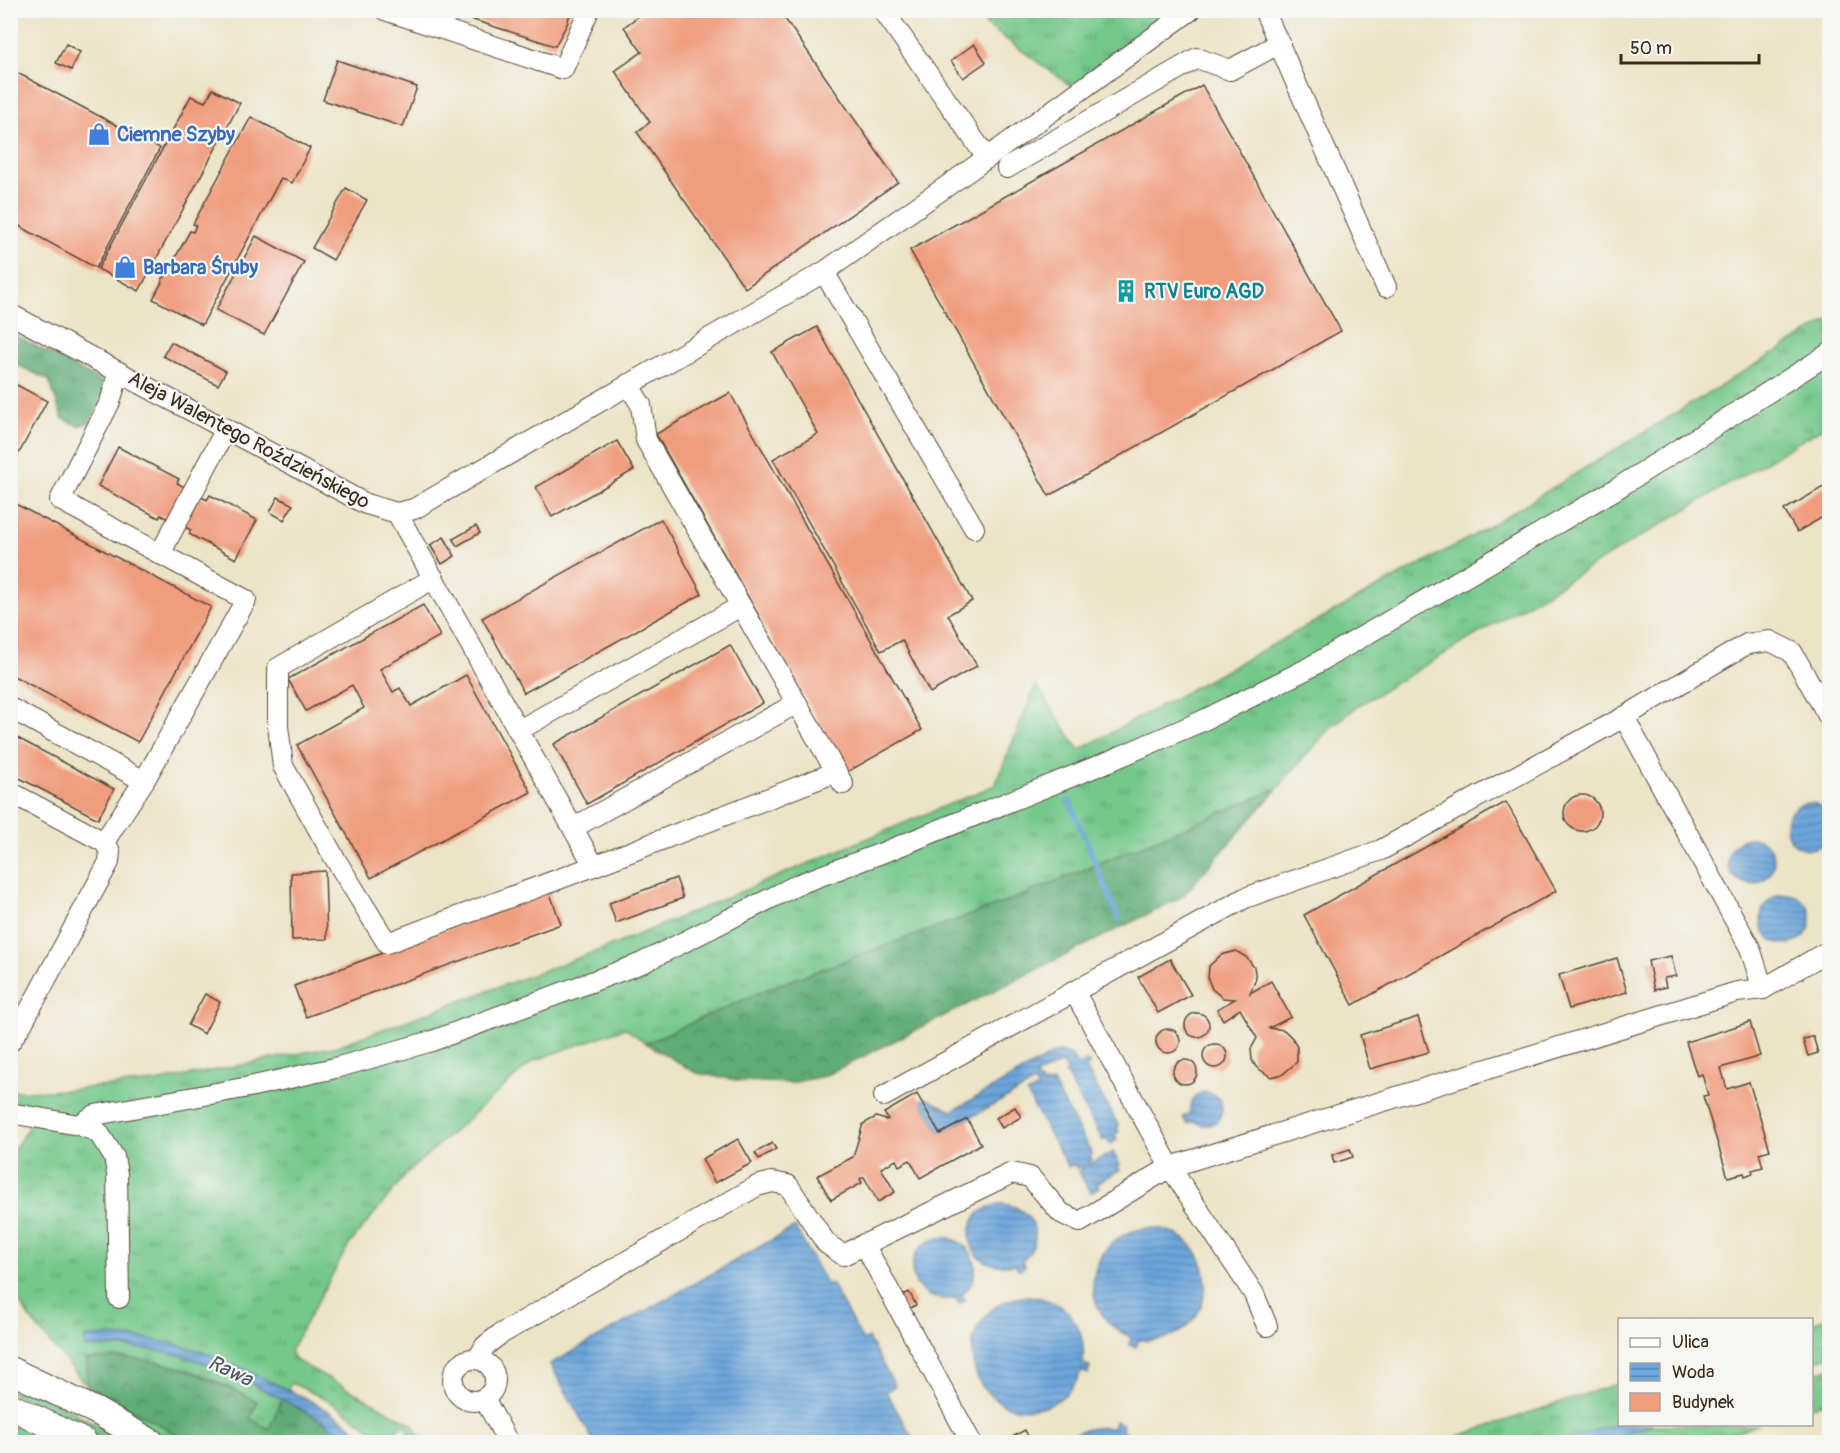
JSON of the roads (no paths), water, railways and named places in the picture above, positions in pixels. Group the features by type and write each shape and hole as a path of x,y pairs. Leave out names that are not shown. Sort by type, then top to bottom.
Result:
{"main road":[{"path":"10,1370 96,1411 151,1443"},
{"path":"10,1406 84,1443"}],"street":[{"path":"385,10 563,69 589,10"},
{"path":"883,10 987,158"},
{"path":"594,866 398,513 414,509 824,272 987,158 1191,10"},
{"path":"1264,10 1386,287"},
{"path":"1007,168 1197,58 1230,70 1280,43"},
{"path":"824,272 974,528"},
{"name":"Aleja Walentego Roździeńskiego","path":"10,314 366,504 398,513"},
{"path":"78,1125 95,1115 249,1087 335,1068 453,1033 642,963 799,884 887,851 1202,721 1305,670 1616,489 1830,353"},
{"path":"104,842 144,781 246,600 60,500 110,402 119,372"},
{"path":"434,578 278,668 278,726 284,766 387,944 594,866 840,778 646,440 641,405 628,384"},
{"path":"160,554 226,429"},
{"path":"519,730 741,606"},
{"path":"884,1096 1245,898 1381,850 1624,717 1747,644 1770,641 1792,652 1830,719"},
{"path":"573,828 797,703"},
{"path":"10,708 144,781"},
{"path":"1624,717 1750,948 1763,989"},
{"path":"10,792 104,842 110,851 109,862 93,908 10,1042"},
{"path":"478,1359 485,1346 500,1335 757,1186 772,1182 788,1185 826,1244 843,1255 1012,1173 1030,1177 1061,1213 1080,1222 1170,1167 1737,992 1763,989 1830,950"},
{"path":"1074,991 1170,1167 1254,1294 1267,1326"},
{"path":"10,1113 78,1125 98,1132 114,1157 117,1174 119,1298"},
{"path":"864,1244 971,1443"},
{"path":"478,1359 490,1366 494,1373 493,1388 484,1398 469,1400 462,1397 454,1386 453,1379 458,1366 464,1361 478,1359"},
{"path":"484,1398 507,1443"}],"water":[{"path":"1809,803 1825,810 1832,826 1825,842 1809,849 1793,842 1786,826 1793,810"},
{"path":"1751,838 1767,845 1774,861 1767,877 1751,884 1735,877 1728,861 1735,845"},
{"path":"1791,894 1804,901 1810,909 1810,929 1804,937 1796,943 1781,944 1768,937 1762,929 1761,914 1768,901 1776,895"},
{"path":"1061,1052 1070,1055 1078,1065 1087,1061 1089,1065 1086,1068 1119,1126 1117,1128 1119,1132 1114,1135 1117,1140 1111,1144 1106,1139 1103,1141 1065,1073 1068,1071 1062,1063 1035,1076 1044,1085 1048,1083 1052,1086 1052,1081 1092,1154 1090,1156 1092,1160 1087,1163 1088,1165 1113,1152 1120,1165 1117,1166 1120,1170 1097,1183 1099,1187 1091,1193 1078,1171 1083,1169 1081,1166 1076,1168 1074,1164 1068,1167 1027,1094 1038,1088 1034,1083 940,1134 921,1100 926,1098 952,1111 1053,1054"},
{"path":"1206,1092 1220,1101 1221,1115 1211,1124 1203,1125 1194,1121 1187,1124 1183,1117 1190,1113 1193,1099"},
{"path":"999,1204 1020,1210 1033,1224 1034,1243 1022,1261 1025,1267 1019,1270 1015,1264 997,1265 984,1260 975,1252 971,1241 971,1229 975,1218 985,1209"},
{"path":"795,1227 827,1285 831,1283 863,1341 868,1338 895,1386 886,1392 915,1442 594,1442 550,1364"},
{"path":"1148,1228 1174,1233 1192,1247 1203,1266 1205,1287 1200,1308 1188,1326 1167,1337 1139,1340 1136,1347 1129,1345 1131,1337 1112,1326 1100,1311 1094,1294 1094,1276 1100,1259 1111,1244 1127,1233"},
{"path":"944,1237 963,1245 974,1259 974,1277 962,1295 965,1300 959,1304 956,1298 939,1298 925,1294 917,1285 912,1274 913,1262 918,1250 929,1242"},
{"path":"1028,1296 1054,1303 1072,1317 1082,1337 1083,1364 1090,1366 1088,1374 1081,1371 1074,1384 1060,1399 1041,1407 1015,1408 994,1399 980,1382 973,1362 974,1340 982,1320 1000,1304"},
{"name":"Rawa","path":"111,1336 156,1340 214,1356 312,1402 349,1424 371,1442 350,1442 325,1422 246,1381 198,1361 146,1349 85,1348 85,1337"},
{"path":"1115,1421 1122,1424 1121,1430 1140,1442 1062,1442 1086,1429 1113,1428"},
{"path":"1618,1423 1618,1426 1649,1426 1596,1442 1559,1442"}],"waterway":[{"path":"1069,800 1119,919"}],"place":[{"name":"Ciemne Szyby","path":"99,134"},
{"name":"Barbara Śruby","path":"125,267"},
{"name":"RTV Euro AGD","path":"1126,291"}]}
